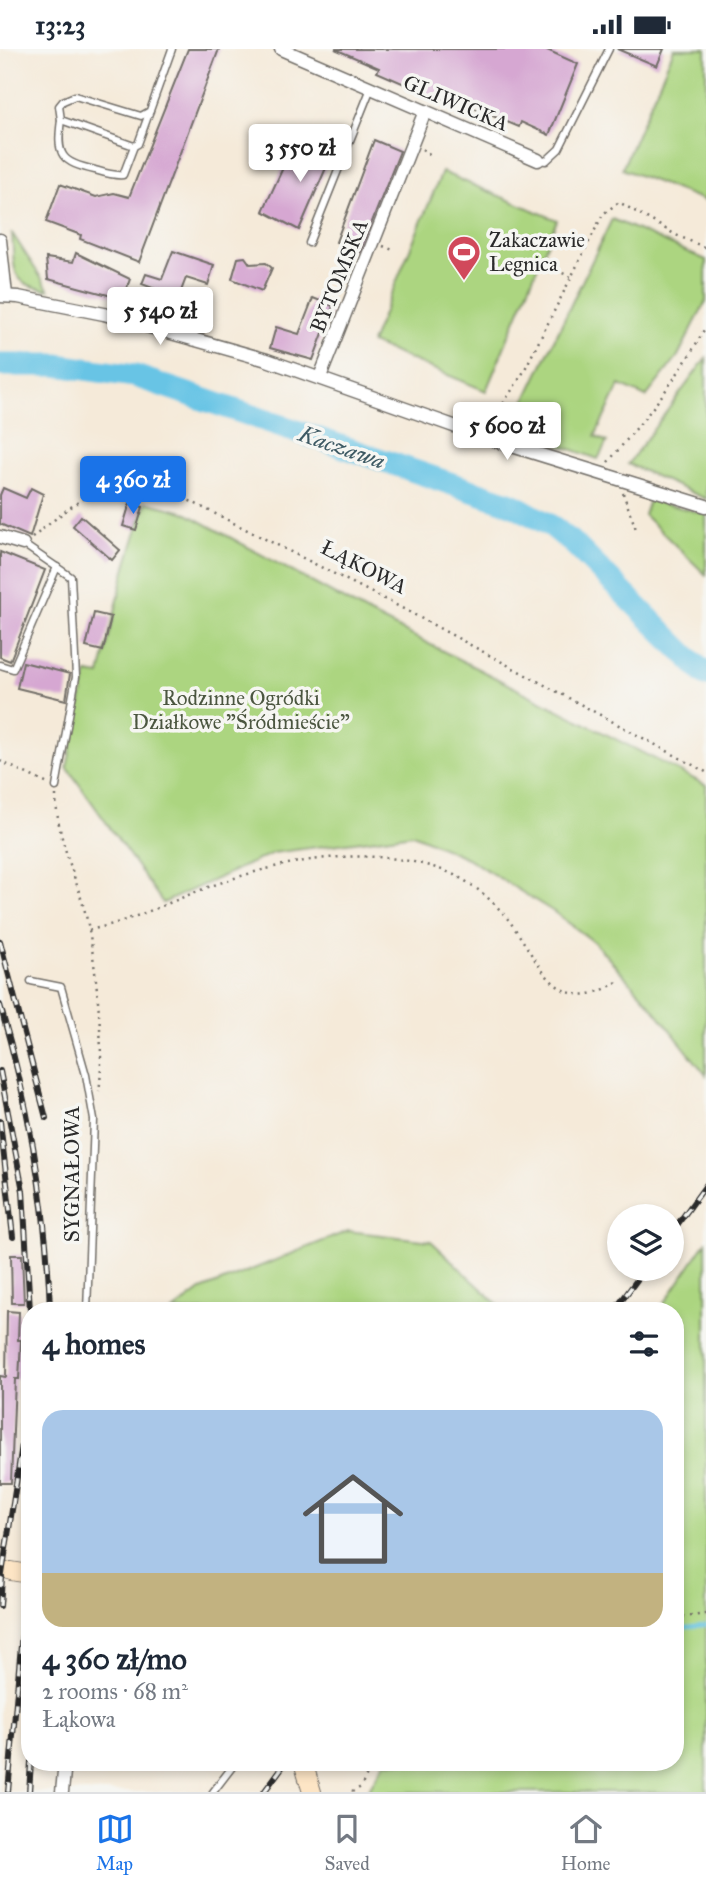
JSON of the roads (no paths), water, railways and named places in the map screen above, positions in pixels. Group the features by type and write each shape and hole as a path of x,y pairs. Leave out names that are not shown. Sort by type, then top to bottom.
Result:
{"street":[{"name":"GLIWICKA","path":"281,49 538,160"},
{"name":"BYTOMSKA","path":"320,377 425,111"},
{"path":"0,240 3,296 121,319 320,377 482,436 706,506"},
{"path":"0,537 23,544"},
{"path":"62,1792 64,1771"},
{"path":"306,1771 312,1792"}],"lane":[{"path":"150,111 141,116 75,96 59,106 59,151 62,158 74,166 123,175 134,146 141,139 172,49"},
{"path":"538,160 546,160 559,149 609,49"},
{"path":"309,243 371,88"},
{"path":"61,120 134,146"},
{"path":"23,544 71,577 76,677 56,787"},
{"path":"0,665 13,670 57,566"},
{"name":"SYGNAŁOWA","path":"31,981 61,987 94,1120 87,1302"},
{"path":"213,1792 229,1771"}],"waterway":[{"name":"Kaczawa","path":"0,365 57,365 135,376 514,505 553,527 575,545 706,675"},
{"path":"684,1628 706,1625"}],"railway":[{"path":"0,941 46,1118"},
{"path":"0,1005 20,1080 35,1156 45,1233 50,1302"},
{"path":"0,1071 23,1191 29,1302"},
{"path":"0,1121 13,1237"},
{"path":"684,1215 706,1185"},
{"path":"621,1302 636,1281"},
{"path":"0,1587 21,1452"},
{"path":"0,1606 2,1578"},
{"path":"8,1792 21,1645"},
{"path":"29,1792 30,1771"},
{"path":"264,1792 279,1771"}],"place":[{"name":"Zakaczawie Legnica","path":"464,282"}],"park label":[{"name":"Rodzinne Ogródki Działkowe \"Śródmieście\"","path":"241,710"}]}
